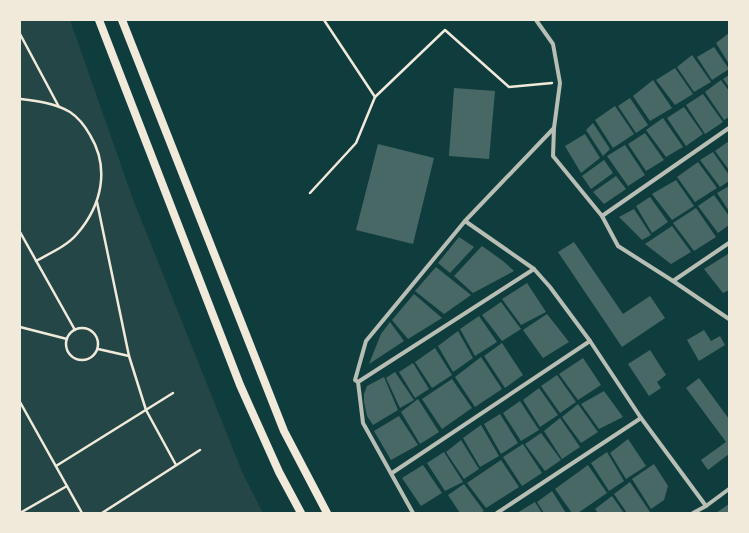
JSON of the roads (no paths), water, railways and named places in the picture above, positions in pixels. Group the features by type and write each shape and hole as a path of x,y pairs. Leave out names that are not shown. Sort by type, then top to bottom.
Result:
{"main road":[{"path":"99,20 240,385 279,472 301,513"},
{"path":"122,20 284,431 327,513"}],"street":[{"path":"536,20 553,44 560,83 554,128 553,156 602,216 618,246 729,319"},
{"path":"413,513 363,423 358,382 356,380 366,341 465,221 554,128"},
{"path":"602,216 729,128"},
{"path":"465,221 534,269 550,287 590,341 641,418 706,506"},
{"path":"673,281 729,243"},
{"path":"358,382 534,269"},
{"path":"392,473 590,341"},
{"path":"497,513 641,418"},
{"path":"694,513 729,489"}]}
